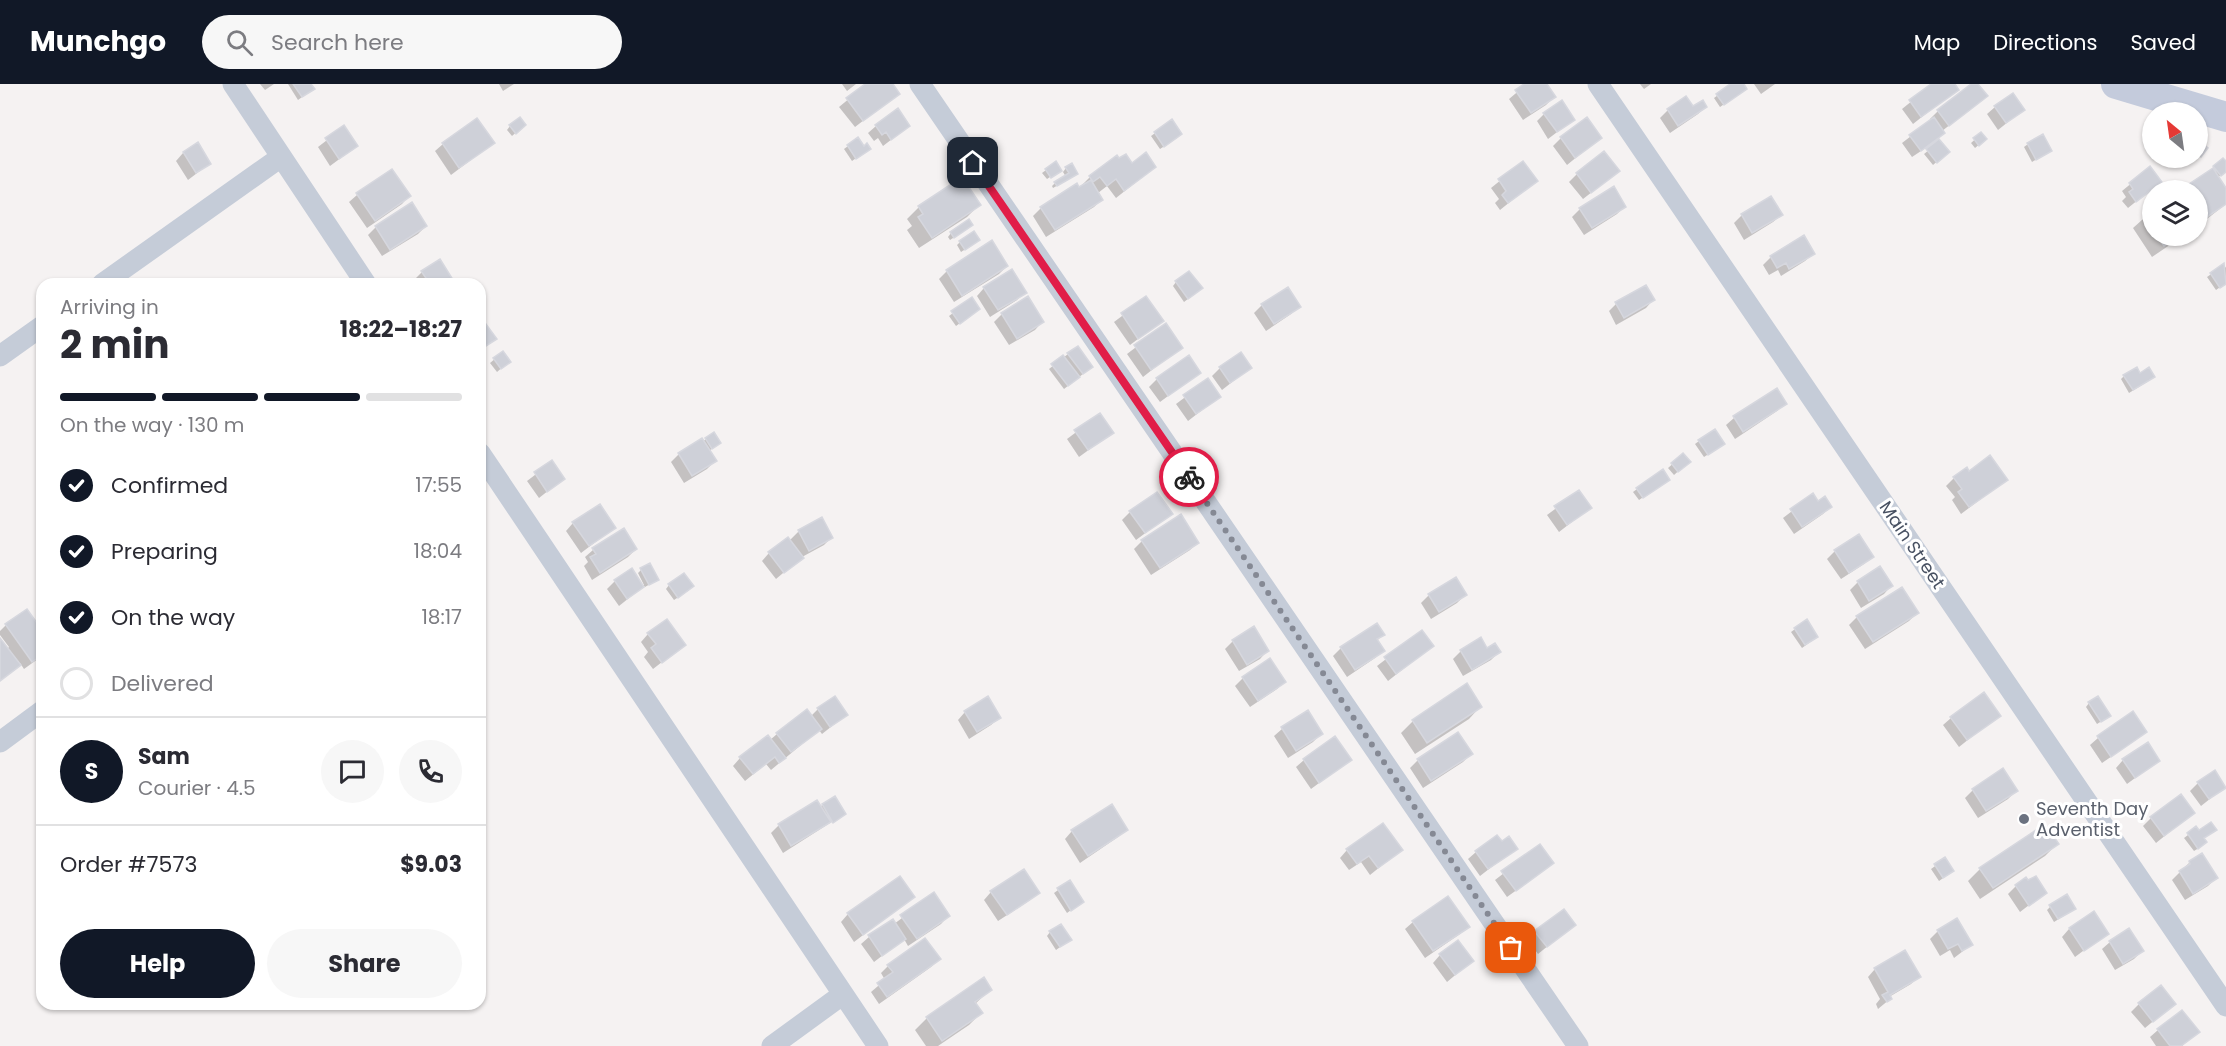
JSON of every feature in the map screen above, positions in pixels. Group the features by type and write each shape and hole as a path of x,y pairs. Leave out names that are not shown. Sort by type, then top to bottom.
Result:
{"street":[{"path":"232,84 362,278"},
{"path":"920,84 1578,1046"},
{"name":"Main Street","path":"1598,84 2226,1006"},
{"path":"2116,84 2170,91 2226,117"},
{"path":"110,278 281,157"},
{"path":"0,356 36,330"},
{"path":"486,462 878,1046"},
{"path":"0,742 36,715"},
{"path":"772,1046 843,995"}],"building":[{"path":"293,84 311,84 315,89 302,97"},
{"path":"865,84 893,84 900,94 863,121 846,98"},
{"path":"1524,84 1547,84 1556,97 1531,113 1515,90"},
{"path":"1730,84 1744,84 1747,89 1724,105 1716,94"},
{"path":"1931,84 1955,84 1959,90 1921,117 1909,100"},
{"path":"1971,84 1978,84 1988,96 1949,126 1937,110"},
{"path":"2013,93 2025,110 2006,123 1994,106"},
{"path":"1686,96 1693,106 1703,100 1707,107 1678,126 1667,109"},
{"path":"1562,100 1575,120 1557,132 1543,113"},
{"path":"898,108 910,126 891,140 886,132 882,135 875,125"},
{"path":"520,117 526,125 516,134 509,125"},
{"path":"1587,117 1602,138 1575,158 1560,137"},
{"path":"1934,117 1945,133 1921,151 1909,135"},
{"path":"477,118 495,143 459,168 442,143"},
{"path":"1172,119 1182,134 1164,147 1154,132"},
{"path":"344,125 358,146 339,159 325,138"},
{"path":"1981,132 1987,139 1979,146 1973,138"},
{"path":"2043,134 2052,151 2036,160 2027,143"},
{"path":"858,137 864,146 867,143 871,149 856,159 847,145"},
{"path":"1939,139 1950,152 1937,163 1926,149"},
{"path":"198,142 211,164 196,173 183,152"},
{"path":"1604,151 1620,171 1591,193 1576,173"},
{"path":"1146,152 1156,167 1124,191 1116,179 1107,186 1100,177 1093,182 1089,176 1117,155 1119,158 1126,154 1132,163"},
{"path":"2223,158 2226,161 2226,172 2221,176 2213,166"},
{"path":"1056,161 1062,171 1051,178 1045,169"},
{"path":"1523,161 1538,181 1508,203 1502,195 1506,191 1498,179"},
{"path":"1072,163 1078,174 1057,186 1054,182 1069,173 1065,167"},
{"path":"2148,168 2152,168 2160,180 2142,180 2142,197 2136,202 2129,192 2133,189 2129,183"},
{"path":"2213,168 2226,188 2226,204 2208,216 2208,180 2195,180"},
{"path":"392,169 411,196 375,221 356,193"},
{"path":"962,177 981,205 932,238 918,217 923,214 918,206"},
{"path":"1091,180 1103,200 1055,230 1040,207 1077,183 1079,187"},
{"path":"1614,186 1626,207 1592,228 1579,208"},
{"path":"1771,196 1783,215 1752,233 1741,214"},
{"path":"412,202 427,226 390,250 375,226"},
{"path":"969,219 973,225 954,238 950,232"},
{"path":"974,231 980,240 965,250 959,241"},
{"path":"1804,235 1815,254 1789,269 1786,263 1777,268 1770,256"},
{"path":"992,240 1008,266 962,296 946,270"},
{"path":"440,259 452,278 426,278 421,271"},
{"path":"2224,263 2226,284 2220,288 2210,273"},
{"path":"1012,269 1027,293 998,310 983,287"},
{"path":"1189,271 1203,288 1188,299 1175,281"},
{"path":"1646,285 1655,300 1624,318 1615,302"},
{"path":"1288,287 1301,307 1274,324 1261,304"},
{"path":"1028,296 1044,322 1017,339 1001,313"},
{"path":"1146,296 1164,321 1138,339 1121,313"},
{"path":"972,297 980,309 960,324 951,311"},
{"path":"1166,323 1183,348 1151,370 1134,345"},
{"path":"486,324 497,339 486,346"},
{"path":"1078,346 1093,367 1083,374 1067,353"},
{"path":"503,351 511,362 501,369 493,358"},
{"path":"1241,352 1252,368 1230,383 1219,367"},
{"path":"1063,355 1080,377 1068,386 1051,364"},
{"path":"1189,355 1201,373 1168,396 1156,378"},
{"path":"2137,367 2140,373 2149,367 2155,377 2133,390 2123,375"},
{"path":"1208,378 1221,397 1196,414 1183,395"},
{"path":"1777,388 1787,404 1743,432 1733,416"},
{"path":"1100,413 1114,433 1088,450 1074,430"},
{"path":"1715,429 1725,444 1708,455 1698,440"},
{"path":"714,432 721,443 712,449 705,438"},
{"path":"702,438 717,461 692,476 678,453"},
{"path":"1683,453 1691,462 1678,472 1671,463"},
{"path":"1990,455 2008,480 1969,507 1958,492 1962,489 1953,477 1967,467 1969,471"},
{"path":"552,460 565,479 547,492 534,472"},
{"path":"1663,469 1670,480 1643,498 1636,488"},
{"path":"1579,490 1592,508 1567,525 1554,506"},
{"path":"1157,492 1173,514 1145,533 1129,511"},
{"path":"1813,493 1818,501 1825,496 1832,507 1802,527 1790,509"},
{"path":"600,504 616,528 589,546 572,522"},
{"path":"1181,514 1199,543 1160,568 1141,540"},
{"path":"822,517 833,538 809,551 798,530"},
{"path":"624,528 637,549 600,573 590,557 596,554 592,548"},
{"path":"1859,534 1874,557 1849,573 1834,550"},
{"path":"788,537 804,558 784,573 768,552"},
{"path":"650,563 659,580 649,585 640,568"},
{"path":"1880,566 1893,586 1869,601 1857,581"},
{"path":"632,568 644,587 627,599 614,580"},
{"path":"684,573 694,586 678,598 668,584"},
{"path":"1456,577 1467,595 1439,612 1428,594"},
{"path":"1902,587 1919,613 1873,642 1856,616"},
{"path":"27,609 36,622 36,659 32,662 5,624"},
{"path":"667,619 686,645 662,663 651,648 656,644 647,633"},
{"path":"1807,619 1818,637 1805,645 1794,628"},
{"path":"1377,623 1385,635 1377,639 1385,651 1355,670 1340,647"},
{"path":"1254,626 1269,651 1247,665 1232,640"},
{"path":"1422,630 1434,646 1396,674 1384,657"},
{"path":"1481,637 1487,648 1495,643 1501,652 1472,670 1460,650"},
{"path":"0,638 21,665 0,681"},
{"path":"1270,658 1286,682 1258,701 1242,677"},
{"path":"1467,683 1482,707 1427,743 1412,720"},
{"path":"1984,692 2001,716 1967,740 1950,717"},
{"path":"835,696 848,715 830,727 817,708"},
{"path":"988,696 1001,718 977,732 964,711"},
{"path":"2098,696 2111,716 2101,722 2088,702"},
{"path":"807,709 822,729 791,752 776,733"},
{"path":"1308,710 1323,734 1296,751 1281,727"},
{"path":"2133,711 2147,732 2111,757 2097,736"},
{"path":"1458,732 1473,754 1431,781 1417,759"},
{"path":"768,735 786,758 779,763 775,757 753,774 739,757"},
{"path":"1335,736 1352,760 1319,783 1303,759"},
{"path":"2148,742 2160,761 2135,778 2122,759"},
{"path":"2003,768 2018,791 1986,811 1972,789"},
{"path":"2215,770 2226,788 2209,799 2197,782"},
{"path":"2181,794 2195,813 2164,836 2150,817"},
{"path":"835,796 846,814 833,823 822,804"},
{"path":"817,800 831,822 791,846 778,824"},
{"path":"1112,804 1128,830 1088,856 1071,830"},
{"path":"2211,822 2217,830 2204,838 2207,842 2198,849 2187,833 2196,826 2199,830"},
{"path":"1383,823 1403,850 1378,868 1369,856 1357,864 1346,849"},
{"path":"2045,824 2059,844 1993,888 1979,868"},
{"path":"1497,835 1502,841 1509,836 1518,849 1488,869 1475,851"},
{"path":"1540,844 1554,863 1516,891 1501,871"},
{"path":"2202,853 2218,878 2193,894 2179,871"},
{"path":"1945,857 1954,871 1943,878 1934,864"},
{"path":"1024,869 1040,893 1007,915 990,891"},
{"path":"900,876 915,897 863,935 847,913"},
{"path":"2036,876 2047,893 2029,906 2015,885 2026,877 2028,880"},
{"path":"1070,880 1084,902 1071,911 1057,888"},
{"path":"934,892 950,916 917,939 900,915"},
{"path":"2067,894 2076,909 2058,919 2049,905"},
{"path":"1448,896 1470,927 1433,951 1412,921"},
{"path":"1564,909 1576,925 1547,947 1534,931"},
{"path":"2094,911 2109,934 2084,951 2069,928"},
{"path":"1957,918 1973,945 1962,951 1958,944 1948,949 1937,930"},
{"path":"893,919 906,939 882,956 868,935"},
{"path":"1061,924 1072,940 1060,947 1049,931"},
{"path":"2129,928 2144,951 2123,964 2109,941"},
{"path":"925,938 941,959 887,997 877,983 893,972 887,965"},
{"path":"1458,940 1474,961 1455,975 1439,954"},
{"path":"1905,950 1921,977 1890,995 1892,999 1887,1002 1882,995 1888,992 1874,968"},
{"path":"984,977 992,990 975,1002 983,1013 942,1041 926,1017"},
{"path":"2161,985 2176,1004 2153,1022 2138,1003"},
{"path":"2182,1010 2200,1032 2181,1046 2170,1046 2157,1029"}],"way so far":[{"path":"1189,477 1511,948"}],"place":[{"name":"Seventh Day Adventist","path":"2024,819"}],"route":[{"path":"973,163 1189,477"}]}
